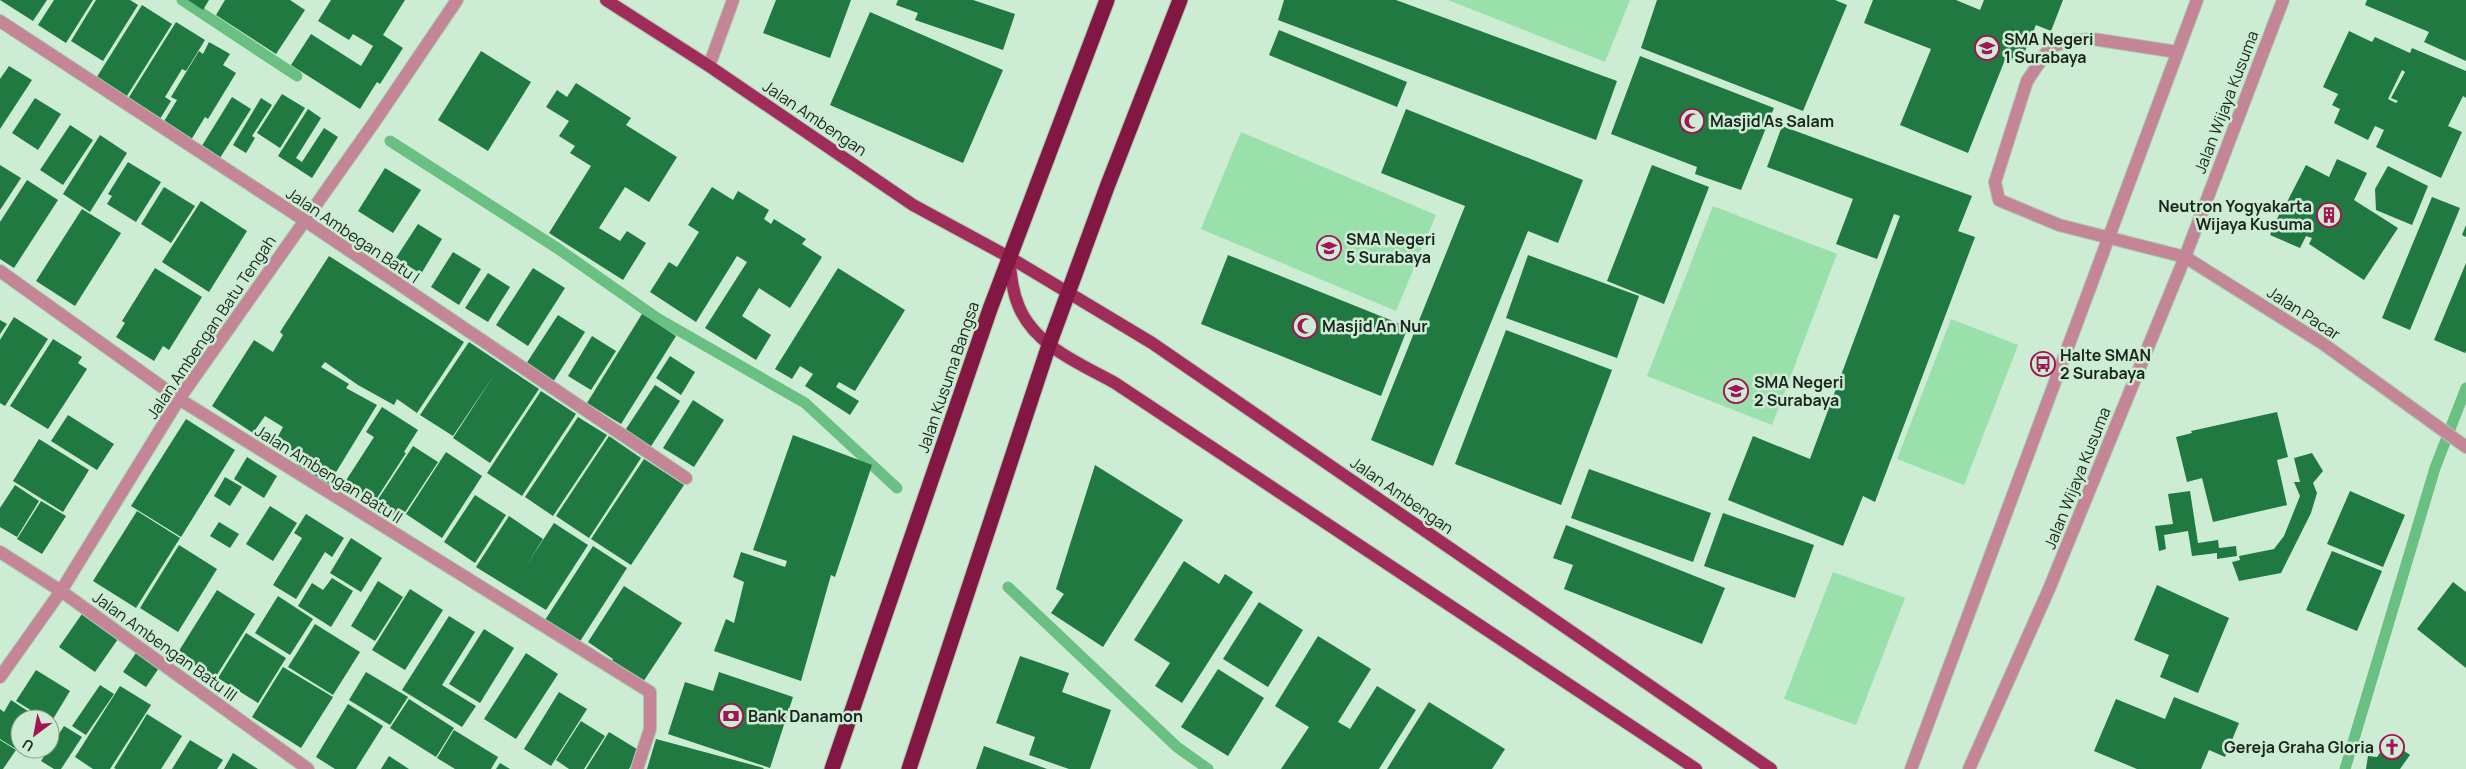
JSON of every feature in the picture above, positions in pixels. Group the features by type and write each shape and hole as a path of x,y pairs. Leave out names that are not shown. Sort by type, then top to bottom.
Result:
{"highway":[{"name":"Jalan Kusuma Bangsa","path":"832,769 1009,257 1107,0"},
{"path":"909,769 1049,346 1107,187 1180,0"}],"main road":[{"name":"Jalan Ambengan","path":"606,0 709,66 913,205 1009,257 1152,343 1771,769"},
{"path":"1009,257 1013,287 1019,308 1033,330 1049,346 1115,384 1696,769"}],"street":[{"name":"Jalan Ambengan Batu Tengah","path":"0,678 61,591 179,399 457,0"},
{"path":"709,66 733,0"},
{"path":"1911,769 2197,0"},
{"name":"Jalan Wijaya Kusuma","path":"1969,769 2049,589 2185,257 2282,0"},
{"name":"Jalan Ambegan Batu I","path":"0,21 304,220 686,478"},
{"name":"Jalan Pacar","path":"2177,52 2093,39 2069,41 2050,48 2027,81 1995,182 1999,200 2059,225 2185,257 2322,343 2466,447"},
{"name":"Jalan Ambengan Batu II","path":"0,271 179,399 650,692 650,729 637,769"},
{"name":"Jalan Ambengan Batu III","path":"0,552 61,591 308,769"}],"green space":[{"path":"1448,0 1630,0 1605,62"},
{"path":"1241,132 1436,215 1396,311 1201,229"},
{"path":"1713,206 1837,254 1772,425 1647,376"},
{"path":"1951,319 2018,345 1964,485 1897,459"},
{"path":"1833,572 1905,598 1856,725 1784,699"}],"building":[{"path":"0,0 47,0 33,21"},
{"path":"54,0 93,0 66,43 38,25"},
{"path":"96,0 130,0 138,5 103,61 71,41"},
{"path":"188,0 209,0 203,10"},
{"path":"225,0 290,0 305,10 276,54 216,15"},
{"path":"331,0 405,0 383,35 403,48 380,84 377,82 360,109 291,65 311,34 361,66 373,46 353,34 349,40 318,21"},
{"path":"776,0 851,0 830,58 763,33"},
{"path":"898,0 973,0 1015,14 1003,50 915,20 918,13 896,5"},
{"path":"1284,0 1396,0 1617,81 1596,140 1278,20"},
{"path":"1657,0 1835,0 1847,5 1803,111 1641,48"},
{"path":"1873,0 1956,0 1980,10 1984,0 2063,0 2051,31 2036,25 2020,63 2006,57 1968,153 1900,125 1931,49 1864,23"},
{"path":"2367,0 2466,0 2466,61 2424,42 2429,32 2365,5"},
{"path":"142,5 172,24 125,99 95,80"},
{"path":"870,12 1003,70 963,163 830,105"},
{"path":"176,22 205,40 186,71 182,69 165,97 171,101 158,122 126,102"},
{"path":"1279,30 1407,82 1397,107 1269,55"},
{"path":"2349,31 2372,42 2375,37 2410,53 2412,48 2466,71 2466,98 2463,96 2448,126 2462,132 2441,178 2376,147 2384,130 2375,126 2368,140 2334,123 2340,109 2332,105 2338,94 2323,87","holes":["2402,70 2405,72 2391,98 2398,101 2396,103 2388,99"]},
{"path":"209,42 230,54 223,65 236,73 208,119 205,117 191,140 163,123 177,100 171,97 199,51 203,54"},
{"path":"481,51 531,82 488,151 438,120"},
{"name":"Masjid As Salam","path":"1640,56 1774,108 1741,190 1695,174 1697,167 1611,134"},
{"path":"9,66 32,80 0,129 0,79"},
{"path":"576,83 631,118 626,125 677,157 649,202 625,187 599,228 620,241 627,231 646,243 623,280 549,233 591,166 570,153 575,146 559,136 569,121 546,107 557,90 567,97"},
{"path":"282,94 305,108 280,148 257,133"},
{"path":"232,97 251,109 218,161 200,149"},
{"path":"35,98 61,114 38,150 12,133"},
{"path":"261,98 272,105 252,136 255,138 246,153 233,145"},
{"path":"308,109 321,118 296,158 302,162 324,128 338,137 312,178 278,156"},
{"path":"1406,109 1583,180 1558,243 1528,231 1433,466 1371,440 1465,206 1381,173"},
{"path":"70,125 93,140 63,185 40,170"},
{"path":"1782,126 1972,196 1958,231 1975,237 1875,502 1863,496 1843,546 1728,500 1753,436 1810,459 1900,216 1894,214 1877,259 1836,244 1853,199 1767,167"},
{"path":"100,135 127,153 90,212 63,194"},
{"name":"Neutron Yogyakarta Wijaya Kusuma","path":"2337,159 2367,173 2354,200 2398,228 2364,280 2309,244 2312,238 2306,236 2300,248 2270,235 2285,201 2287,202 2306,165 2329,177"},
{"path":"128,162 161,182 136,222 107,204 112,196 108,194"},
{"path":"0,165 21,178 0,210"},
{"path":"1652,165 1709,187 1664,304 1607,281"},
{"path":"2388,166 2428,186 2412,225 2376,210 2375,189"},
{"path":"385,168 421,190 393,233 358,211"},
{"path":"27,180 58,200 14,268 0,259 0,222"},
{"path":"164,187 195,206 171,243 141,224"},
{"path":"712,187 733,200 738,191 769,210 764,219 771,224 774,219 806,239 802,244 822,257 790,308 759,288 742,316 771,335 756,360 705,328 747,262 737,256 696,322 650,292 669,262 677,267 699,232 688,225"},
{"path":"2432,197 2460,208 2410,330 2382,318"},
{"path":"201,201 247,231 209,292 162,262"},
{"path":"82,209 121,233 75,306 36,281"},
{"path":"418,224 442,239 421,274 396,258"},
{"path":"2466,225 2466,237 2462,235"},
{"path":"453,252 481,269 459,305 431,287"},
{"name":"Masjid An Nur","path":"1228,255 1408,327 1381,396 1201,324"},
{"path":"1528,255 1639,296 1617,358 1506,318"},
{"path":"329,256 464,342 417,413 397,399 394,405 358,385 325,362 321,367 349,384 346,388 377,405 327,487 296,466 302,457 276,440 283,427 265,416 253,433 212,406 254,340 273,352 283,335 280,332"},
{"path":"2466,263 2466,351 2465,353 2434,340"},
{"path":"155,268 202,297 169,350 163,346 154,361 116,337 125,323 122,321"},
{"path":"533,268 565,288 528,346 496,325"},
{"path":"838,268 905,310 855,391 839,382 836,387 859,401 850,415 805,386 813,374 800,366 792,379 775,369"},
{"path":"488,273 510,287 488,322 465,308"},
{"path":"642,314 676,336 621,424 587,403"},
{"path":"558,315 585,332 553,382 526,364"},
{"path":"14,317 48,339 5,406 0,403 0,340"},
{"path":"0,320 7,324 0,334"},
{"path":"1506,330 1612,370 1561,505 1455,464"},
{"path":"592,336 616,351 591,390 568,376"},
{"path":"53,339 82,357 78,363 87,369 48,429 10,406"},
{"path":"469,342 539,389 490,463 453,438 494,375 453,436 420,415"},
{"path":"670,356 695,372 681,395 656,378"},
{"path":"655,385 680,401 648,451 622,435"},
{"path":"541,391 576,414 522,496 487,473"},
{"path":"693,400 724,420 694,467 663,448"},
{"path":"382,407 418,430 404,452 406,453 375,501 345,482 374,437 366,432"},
{"path":"2277,412 2288,457 2277,460 2287,505 2213,522 2202,478 2187,482 2176,437 2192,433 2191,431"},
{"path":"68,415 114,444 97,470 51,441"},
{"path":"578,417 607,435 553,516 525,497"},
{"path":"186,419 235,450 181,537 131,506"},
{"path":"793,435 872,465 835,577 831,575 801,681 714,651 726,619 734,623 744,582 733,577 741,552 785,567 787,561 753,550"},
{"path":"609,436 641,458 589,538 556,516"},
{"path":"39,439 89,470 63,512 13,481"},
{"path":"413,446 438,462 400,520 375,504"},
{"path":"446,452 482,476 442,538 406,514"},
{"path":"2312,453 2323,471 2313,483 2317,493 2311,513 2281,573 2239,581 2232,562 2240,560 2239,556 2274,549 2284,536 2300,496 2294,482 2300,482 2294,458"},
{"path":"247,457 277,476 264,498 234,479"},
{"path":"644,459 684,485 631,565 591,539"},
{"path":"1095,465 1183,520 1103,647 1051,613 1064,594 1056,589"},
{"path":"1589,469 1711,513 1693,562 1571,518"},
{"path":"225,477 242,487 230,506 214,496"},
{"path":"15,485 39,501 17,537 0,527 0,508"},
{"path":"2190,491 2198,543 2218,540 2219,548 2236,546 2237,556 2217,559 2217,553 2192,556 2188,531 2164,535 2166,549 2159,551 2155,526 2173,524 2168,494"},
{"path":"2350,491 2405,515 2383,567 2327,544"},
{"path":"475,495 506,515 475,563 444,542"},
{"path":"41,501 66,516 42,554 17,539"},
{"path":"270,506 297,523 273,561 246,544"},
{"path":"137,511 180,538 136,608 93,581"},
{"path":"1723,513 1814,545 1795,598 1704,566"},
{"path":"306,514 344,538 332,557 325,552 296,599 273,585 302,538 294,533"},
{"path":"509,516 543,539 526,566 554,523 588,545 546,610 476,567"},
{"path":"219,522 239,534 230,548 210,536"},
{"path":"1566,525 1725,588 1702,644 1564,589 1573,565 1553,558"},
{"path":"351,538 382,558 361,592 330,573"},
{"path":"179,545 217,569 178,632 140,608"},
{"path":"593,546 627,568 579,643 545,620"},
{"path":"2332,551 2382,571 2357,631 2306,610"},
{"path":"1184,561 1219,584 1225,574 1253,592 1182,703 1155,686 1170,663 1134,640"},
{"path":"332,578 353,591 331,627 298,606 312,583 323,590"},
{"path":"378,581 403,597 375,641 351,626"},
{"path":"2453,582 2466,592 2466,668 2417,629"},
{"path":"2157,585 2229,618 2198,693 2160,677 2169,655 2134,640"},
{"path":"624,586 682,623 643,682 611,662 613,659 588,642"},
{"path":"410,589 443,610 405,670 372,650"},
{"path":"217,590 255,614 215,678 177,654"},
{"path":"278,596 313,619 290,655 255,633"},
{"path":"1259,602 1303,630 1268,687 1223,659"},
{"path":"82,614 118,639 95,672 59,647"},
{"path":"449,616 475,632 442,685 476,706 462,727 402,690"},
{"path":"315,624 360,652 333,695 288,667"},
{"path":"484,629 514,648 480,703 449,684"},
{"path":"246,633 286,658 258,703 218,678"},
{"path":"1318,636 1371,669 1338,722 1350,729 1377,686 1416,710 1379,769 1281,769 1309,727 1275,706"},
{"path":"138,650 161,665 146,687 123,672"},
{"path":"526,653 558,674 516,739 484,719"},
{"path":"1020,656 1069,673 1062,692 1111,710 1090,769 1069,769 1029,755 1035,737 996,723"},
{"path":"283,667 333,697 301,748 252,717"},
{"path":"1218,669 1264,698 1228,756 1181,727"},
{"path":"36,670 70,691 59,709 29,709 16,701"},
{"path":"366,672 408,697 390,725 349,700"},
{"name":"Bank Danamon","path":"719,672 793,697 770,768 668,734 685,682 713,691"},
{"path":"100,685 114,694 86,735 72,726"},
{"path":"120,686 151,705 110,769 93,769 75,757"},
{"path":"559,692 587,709 551,766 524,749"},
{"path":"2174,697 2239,723 2225,757 2209,750 2201,769 2137,769 2094,751 2116,699 2165,719"},
{"path":"409,699 454,728 436,757 390,728"},
{"path":"11,700 25,709 10,709 10,745 0,739 0,709 4,712"},
{"path":"1429,702 1505,749 1492,769 1387,769"},
{"path":"348,704 383,726 356,769 335,769 316,757"},
{"path":"147,714 182,736 161,769 114,768"},
{"path":"581,721 605,736 584,769 569,769 556,760"},
{"path":"64,726 82,737 61,769 54,769 41,761 42,759 60,759 60,732"},
{"path":"454,730 498,757 491,769 455,769 437,758"},
{"path":"609,732 640,751 629,769 586,769"},
{"path":"656,739 764,768 647,769"},
{"path":"0,740 10,746 10,759 3,769 0,769"},
{"path":"190,740 223,760 217,769 172,769"},
{"name":"Gereja Graha Gloria","path":"2389,740 2410,755 2400,769 2366,769 2368,756 2377,757"},
{"path":"984,746 1047,769 976,769"},
{"path":"233,753 258,769 224,769"},
{"path":"389,756 409,769 381,769"},
{"path":"500,763 510,769 496,769"}],"waterway":[{"path":"182,0 297,76"},
{"path":"390,141 557,248 657,318 805,403 897,488"},
{"path":"2345,769 2435,468 2466,388"},
{"path":"1008,587 1177,747 1208,769"}],"place":[{"name":"SMA Negeri 1 Surabaya","path":"1987,48"},
{"name":"Masjid As Salam","path":"1692,121"},
{"name":"Neutron Yogyakarta Wijaya Kusuma","path":"2329,215"},
{"name":"SMA Negeri 5 Surabaya","path":"1329,248"},
{"name":"Masjid An Nur","path":"1305,326"},
{"name":"Halte SMAN 2 Surabaya","path":"2043,364"},
{"name":"SMA Negeri 2 Surabaya","path":"1736,391"},
{"name":"Bank Danamon","path":"731,716"},
{"name":"Gereja Graha Gloria","path":"2392,747"}]}
